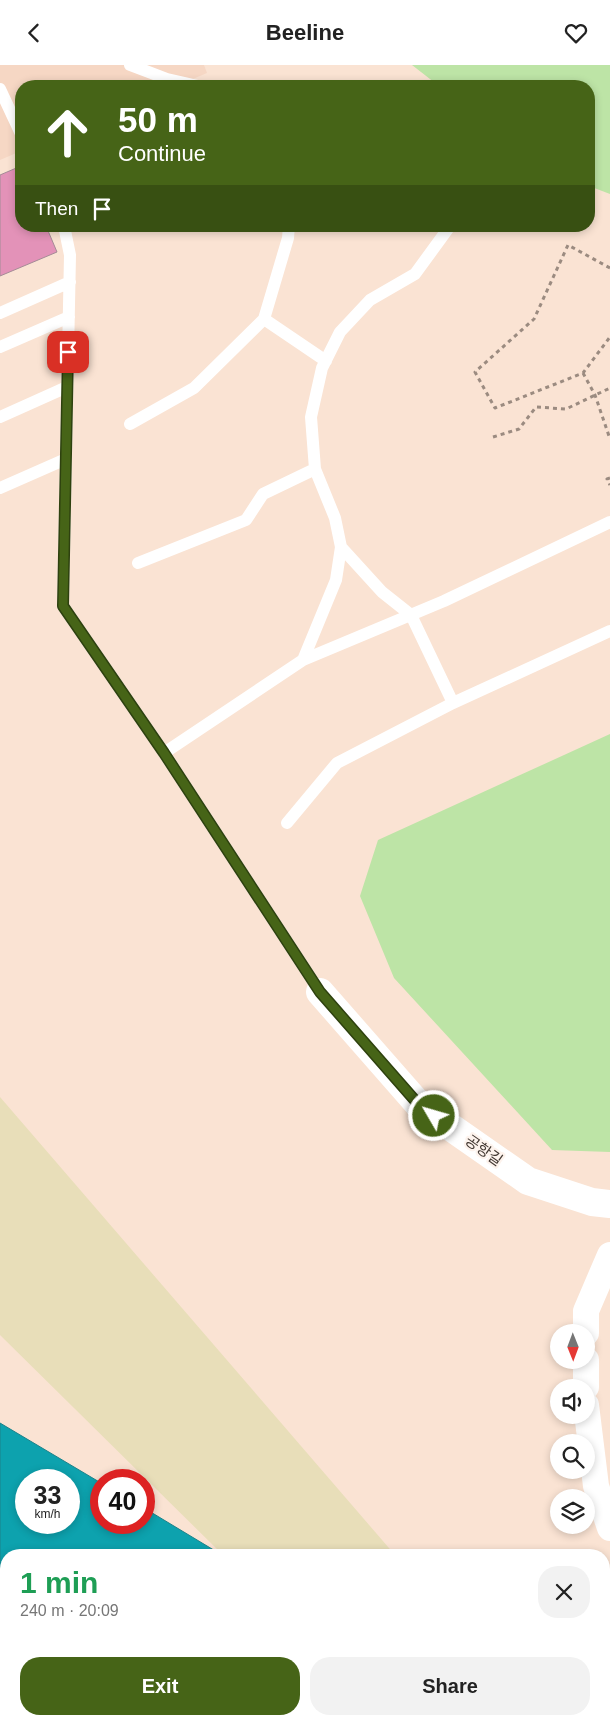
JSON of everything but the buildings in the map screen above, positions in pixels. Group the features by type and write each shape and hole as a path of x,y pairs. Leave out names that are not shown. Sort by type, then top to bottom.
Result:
{"street":[{"name":"공항길","path":"320,992 419,1105 528,1181 592,1202 610,1204"},
{"path":"586,1324 586,1311 610,1255"},
{"path":"588,1424 596,1486 606,1502 610,1528"}],"lane":[{"path":"130,65 171,80"},
{"path":"0,89 15,121"},
{"path":"65,232 70,255 70,282 63,606 164,753 320,992"},
{"path":"130,424 194,388 264,319 288,232"},
{"path":"302,660 336,580 341,547 335,518 315,469 311,417 326,361 340,332 370,300 415,274 446,232"},
{"path":"0,313 70,282"},
{"path":"0,347 69,317"},
{"path":"264,319 326,361"},
{"path":"0,417 68,387"},
{"path":"0,489 66,459"},
{"path":"138,563 246,520 263,494 315,469"},
{"path":"164,753 302,660 411,615 610,521"},
{"path":"341,547 382,592 411,615 453,703"},
{"path":"287,823 338,763 453,703 610,631"}],"path":[{"path":"610,268 568,245 534,319 475,371 495,407 583,373 610,337"},
{"path":"583,373 594,395 610,439"},
{"path":"492,437 519,429 536,407 566,409 610,388"},
{"path":"610,478 608,479 610,485"}],"shaded area":[{"path":"0,65 204,65 207,73 190,80 15,80 15,154 0,160"}],"green space":[{"path":"412,65 610,65 610,194 595,188 595,80 431,80"},
{"path":"610,734 610,1152 552,1150 394,978 360,896 378,840"}],"sand":[{"path":"0,1097 390,1549 217,1549 155,1488 155,1469 136,1469 0,1335"}],"water":[{"path":"0,1423 77,1469 15,1469 15,1534 80,1534 80,1471 90,1476 90,1534 155,1534 155,1515 212,1549 0,1549"}],"route":[{"path":"68,352 63,606 164,753 320,992 419,1105 434,1116"}]}
